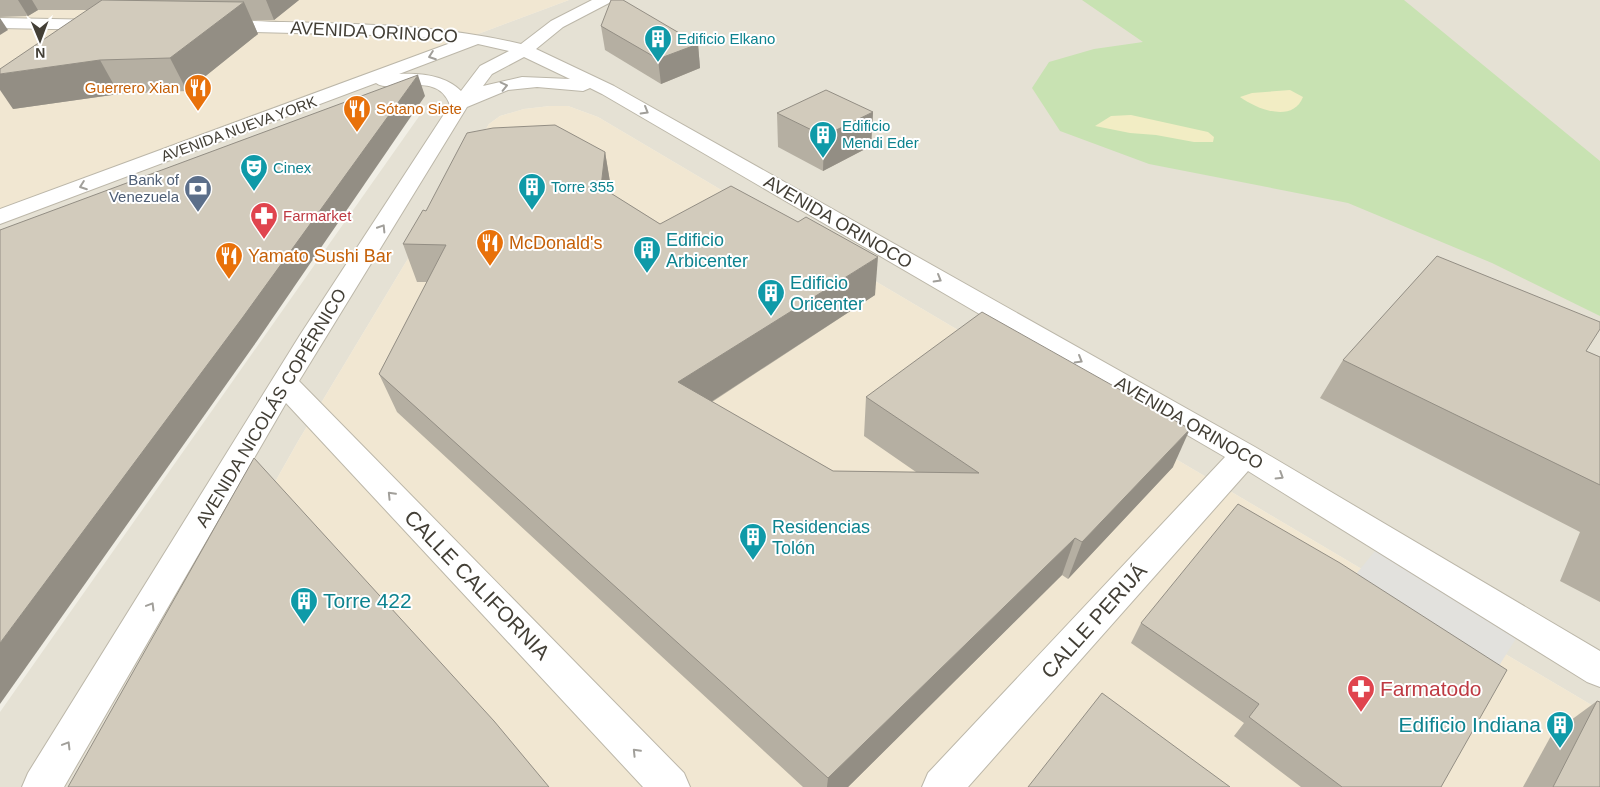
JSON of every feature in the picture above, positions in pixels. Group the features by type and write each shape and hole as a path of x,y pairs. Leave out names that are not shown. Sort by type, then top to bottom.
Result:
{"street":[{"name":"AVENIDA NICOLÁS COPÉRNICO","path":"42,787 309,341 460,105 486,70 520,38 557,24 604,0"},
{"path":"0,23 117,25"},
{"name":"AVENIDA ORINOCO","path":"205,26 342,28 415,32 478,39 520,38 1245,455 1600,670"},
{"name":"AVENIDA NUEVA YORK","path":"0,217 478,39"},
{"path":"360,84 408,79 438,83 454,93 460,105 491,88 511,84 549,82 608,90"},
{"name":"CALLE CALIFORNIA","path":"284,383 670,787"},
{"name":"CALLE PERIJÁ","path":"942,787 1245,455"}],"shaded area":[{"path":"0,0 569,0 0,213"},
{"path":"569,0 1600,0 1600,710 598,117 568,106 550,106 524,109 500,116 489,124 297,443 103,787 0,787 0,712 427,105 0,251 0,213"},
{"path":"568,106 598,117 1600,710 1600,787 103,787 297,443 489,124 500,116 524,109"},
{"path":"1379,546 1520,632 1484,690 1339,595"}],"green space":[{"path":"1082,0 1404,0 1600,161 1600,316 1492,263 1348,203 1149,164 1060,131 1032,88 1049,62 1094,49 1143,42"}],"sand":[{"path":"1290,90 1303,97 1298,105 1291,110 1283,112 1265,110 1240,97 1252,93"},
{"path":"1131,115 1208,132 1214,137 1213,142 1194,142 1095,126 1111,116"}],"building":[{"path":"102,0 244,2 170,58 100,60 0,74 0,69"},
{"path":"611,0 623,0 698,44 658,59 601,26"},
{"path":"418,75 243,317 0,643 0,230"},
{"path":"826,90 873,112 824,136 777,113"},
{"path":"555,125 605,152 601,187 660,224 731,186 798,222 806,217 878,257 678,382 833,471 979,473 866,397 982,312 1190,429 1082,542 1075,538 828,778 379,374 446,245 403,244 423,210 426,211 467,133 493,128"},
{"path":"1437,256 1600,322 1600,329 1586,351 1600,357 1600,485 1343,360"},
{"name":"Torre 422","path":"254,458 494,721 549,787 68,787"},
{"path":"1238,504 1340,563 1507,670 1441,787 1342,787 1249,717 1259,704 1141,623"},
{"path":"1102,693 1230,787 1028,787"},
{"path":"1597,701 1600,702 1600,787 1553,787"}],"place":[{"name":"Edificio Elkano","path":"658,63"},
{"name":"Guerrero Xian","path":"198,112"},
{"name":"Sótano Siete","path":"357,133"},
{"name":"Edificio Mendi Eder","path":"823,159"},
{"name":"Cinex","path":"254,192"},
{"name":"Torre 355","path":"532,211"},
{"name":"Bank of Venezuela","path":"198,213"},
{"name":"Farmarket","path":"264,240"},
{"name":"McDonald's","path":"490,267"},
{"name":"Edificio Arbicenter","path":"647,274"},
{"name":"Yamato Sushi Bar","path":"229,280"},
{"name":"Edificio Oricenter","path":"771,317"},
{"name":"Residencias Tolón","path":"753,561"},
{"name":"Torre 422","path":"304,625"},
{"name":"Farmatodo","path":"1361,713"},
{"name":"Edificio Indiana","path":"1560,749"}]}
